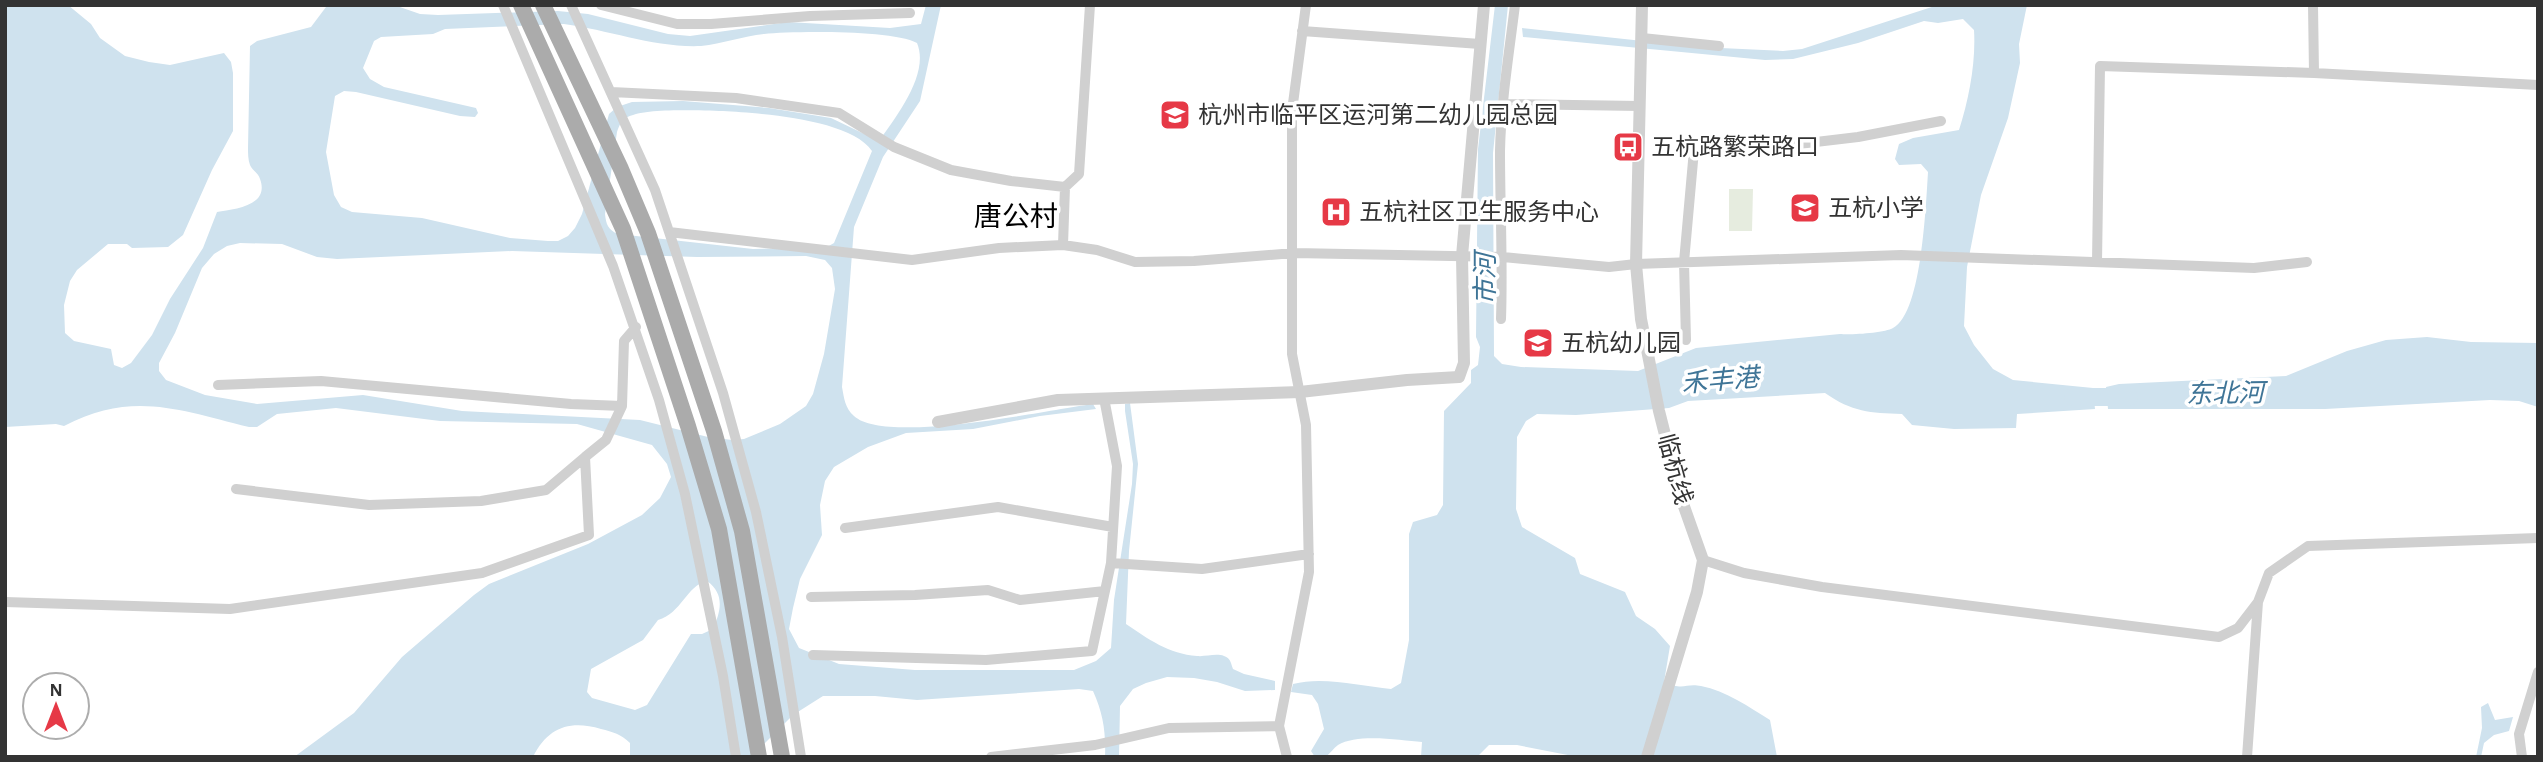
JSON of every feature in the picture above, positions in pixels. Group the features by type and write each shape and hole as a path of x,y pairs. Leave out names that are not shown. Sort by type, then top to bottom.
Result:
{"main road":[{"path":"543,5 621,169 648,233 714,431 742,531 781,750"},
{"path":"510,8 623,229 719,529 759,757"}],"street":[{"path":"601,5 677,24 909,13"},
{"path":"1063,245 1065,187 1079,174 1090,5"},
{"path":"1287,757 1279,726 1309,572 1307,425 1292,354 1292,111 1306,5"},
{"path":"937,422 1058,400 1300,392 1459,377 1464,363 1463,256 1484,5"},
{"path":"1501,319 1500,151 1503,104 1516,5"},
{"name":"临杭线","path":"1642,5 1636,264 1641,319 1659,411 1681,498 1703,560 1698,592 1647,757"},
{"path":"2313,5 2314,73"},
{"path":"510,8 512,25 636,327 663,415 685,494 723,676 736,757"},
{"path":"572,8 655,190 729,414 756,512 782,637 801,757"},
{"path":"1302,31 1480,44"},
{"path":"1642,44 1719,46"},
{"path":"2097,262 2100,66 2314,73 2538,85"},
{"path":"611,92 736,98 839,113 894,147 951,170 1065,187"},
{"path":"1503,104 1640,106"},
{"path":"1686,340 1684,262 1694,150 1773,147 1858,137 1941,121"},
{"path":"670,236 838,250 912,260 999,248 1063,245 1097,250 1135,262 1194,261 1294,253 1502,257 1609,267 1919,255 2254,268 2307,262"},
{"path":"236,489 369,505 481,501 546,490 606,440 610,433 622,406 624,341 636,327"},
{"path":"218,385 321,381 571,404 622,406"},
{"path":"813,655 986,660 1092,651 1111,563 1117,466 1104,398"},
{"path":"5,602 230,609 482,573 589,535 584,457"},
{"path":"845,528 998,507 1113,527"},
{"path":"2247,757 2258,602 2269,572 2308,546 2538,538"},
{"path":"1111,563 1202,569 1309,554"},
{"path":"1703,560 1744,572 1822,587 2219,637 2238,628 2258,602"},
{"path":"811,597 915,595 988,590 1020,600 1105,591"},
{"path":"2522,757 2519,734 2538,672"},
{"path":"991,757 1095,746 1169,728 1279,726"}],"shaded area":[{"path":"1729,189 1753,189 1752,231 1729,231"}],"water":[{"path":"5,5 68,5 91,24 100,38 125,56 170,65 224,53 231,62 233,131 183,235 168,247 132,248 127,244 108,244 77,270 70,281 64,305 65,333 74,341 111,349 114,365 122,368 131,363 152,335 170,299 203,248 217,212 249,204 260,195 260,179 250,165 248,156 250,46 257,41 311,27 326,7 394,5 420,14 438,15 558,11 588,14 668,34 690,36 788,22 890,28 921,24 926,5 941,5 920,101 883,157 854,227 842,387 845,403 854,416 871,424 898,427 968,423 1093,404 1096,409 973,429 906,433 868,447 834,467 825,481 820,505 822,535 800,579 789,629 799,648 839,664 915,670 1074,670 1096,661 1111,648 1114,600 1132,484 1133,464 1125,411 1125,404 1130,403 1138,464 1129,551 1126,624 1177,652 1226,657 1233,669 1275,681 1275,690 1245,691 1194,678 1167,677 1146,683 1133,689 1120,706 1119,757 1105,757 1103,723 1093,691 1079,689 917,700 875,696 823,696 793,715 751,757 630,757 630,743 623,737 609,731 579,725 561,728 553,733 533,757 294,757 354,713 402,657 489,584 588,544 642,515 660,498 671,477 667,464 652,445 577,424 440,421 336,408 277,414 257,427 178,410 134,406 89,415 64,426 56,424 5,427","holes":["564,24 649,42 684,46 709,45 778,33 866,34 917,43 920,55 919,68 909,95 879,141 831,118 769,108 683,101 632,102 617,107 609,114 582,214 568,236 558,241 510,238 422,218 352,212 341,207 334,195 326,152 335,96 344,91 356,92 460,116 475,117 478,113 476,108 384,87 370,79 363,68 374,41 381,37 433,34 445,29","673,110 780,116 825,125 861,140 872,151 834,243 827,247 753,249 618,234 610,229 605,214 619,126 626,118 634,115","240,243 282,244 317,257 337,259 512,251 697,257 806,256 825,260 832,268 835,289 824,354 813,394 806,406 780,424 744,439 732,440 708,437 640,420 462,411 363,395 257,404 205,395 166,380 159,371 159,363 175,333 202,268 214,254 227,246","707,581 719,597 718,616 713,629 702,634 691,634 647,705 635,710 592,698 587,692 591,669 643,640 658,620 673,612 700,584"]},
{"path":"1495,5 1508,5 1493,153 1494,356 1502,364 1521,367 1638,371 1696,348 1876,332 1893,328 1903,318 1910,302 1921,256 1928,172 1921,164 1899,165 1895,159 1899,144 1913,138 1959,130 1971,80 1974,30 1963,19 1938,23 1924,21 1858,43 1793,59 1765,60 1523,37 1522,28 1699,47 1783,51 1802,49 1938,5 2027,5 2019,44 2020,63 2008,118 1981,195 1967,267 1964,326 1974,345 1993,369 2013,380 2093,388 2095,409 2017,414 2016,428 1954,429 1912,425 1902,414 1862,410 1825,393 1688,401 1669,408 1576,415 1537,414 1526,421 1517,437 1516,509 1522,527 1575,558 1580,574 1625,592 1636,616 1655,629 1670,646 1664,682 1676,686 1696,685 1719,692 1770,720 1777,757 1578,757 1517,745 1489,745 1477,757 1421,757 1422,742 1379,738 1346,741 1326,757 1315,757 1311,751 1324,729 1318,704 1312,695 1291,692 1293,684 1329,681 1391,689 1401,683 1409,640 1409,534 1413,522 1437,515 1443,505 1444,411 1471,383 1471,370 1478,365 1478,149"},
{"path":"2427,337 2471,342 2538,343 2538,407 2519,401 2490,400 2325,409 2108,409 2106,387 2119,384 2286,376 2347,351 2386,340"},
{"path":"2488,703 2495,720 2513,717 2509,731 2494,735 2484,743 2481,757 2476,757 2482,728 2481,707"}],"waterway":[{"name":"东北河","path":"2073,397 2129,397"}],"place":[{"name":"杭州市临平区运河第二幼儿园总园","path":"1175,115"},
{"name":"五杭路繁荣路口","path":"1628,147"},
{"name":"五杭小学","path":"1805,208"},
{"name":"五杭社区卫生服务中心","path":"1336,212"},
{"name":"五杭幼儿园","path":"1538,343"}],"district":[{"name":"唐公村","path":"1016,216"}],"water label":[{"name":"市河","path":"1485,279"},
{"name":"禾丰港","path":"1720,380"}]}
